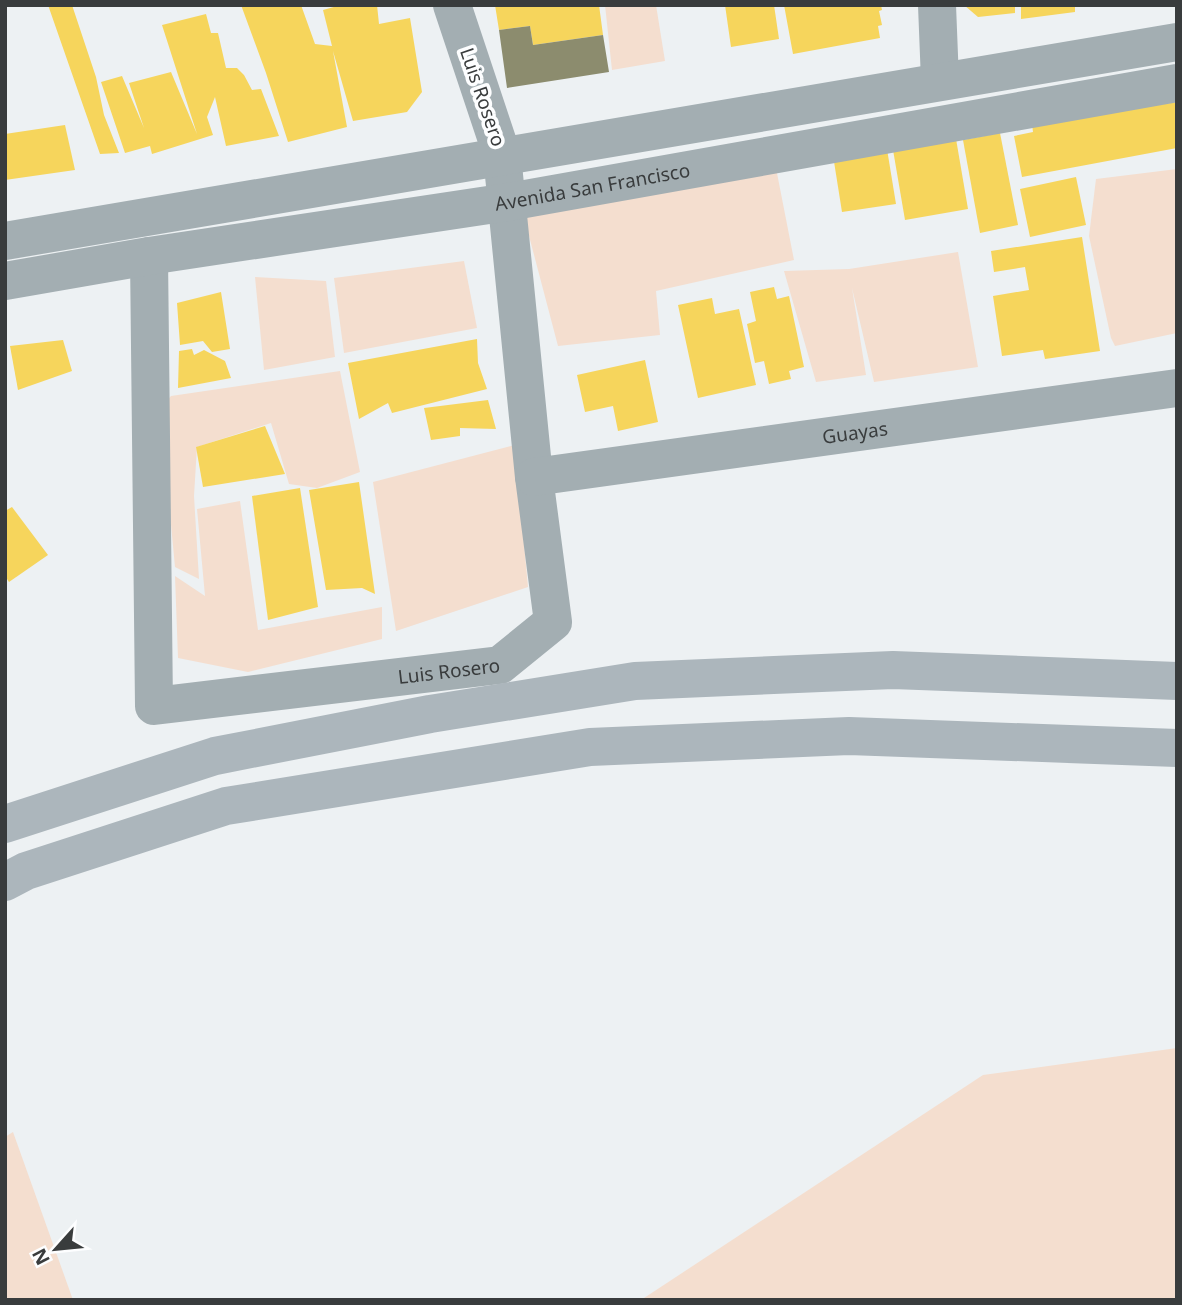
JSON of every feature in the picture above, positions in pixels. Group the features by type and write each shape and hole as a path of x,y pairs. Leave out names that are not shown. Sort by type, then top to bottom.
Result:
{"main road":[{"path":"5,824 215,756 430,714 635,681 893,670 1177,681"},
{"path":"5,882 26,871 226,806 590,747 849,736 1177,748"}],"street":[{"name":"Luis Rosero","path":"149,256 155,706 500,665 553,622 534,477 509,202 502,155 452,5"},
{"path":"937,5 940,81"},
{"path":"5,241 1177,42"},
{"name":"Avenida San Francisco","path":"5,281 149,256 509,202 1177,83"},
{"name":"Guayas","path":"534,477 1177,388"}],"shaded area":[{"path":"605,5 656,5 665,61 612,70"},
{"path":"776,168 794,260 656,291 660,335 558,346 523,213"},
{"path":"1177,169 1177,333 1115,346 1089,236 1096,179"},
{"path":"958,252 978,367 874,382 852,288 866,375 816,382 784,271 849,269"},
{"path":"464,261 477,328 344,353 334,278"},
{"path":"255,277 326,281 335,357 264,370"},
{"path":"340,371 360,472 317,488 289,484 271,423 197,447 194,496 199,579 175,567 160,408 171,396"},
{"path":"515,445 528,587 396,631 373,482"},
{"path":"240,501 258,630 382,607 382,639 248,672 178,658 175,576 205,596 197,509"},
{"path":"1177,1048 1177,1300 641,1300 983,1075"},
{"path":"13,1132 73,1300 5,1300 5,1137"}],"building: Viviendas":[{"path":"48,5 72,5 96,77 104,115 119,153 100,154"},
{"path":"241,5 301,5 315,44 332,46 323,10 341,5 377,5 379,24 410,18 422,92 407,112 353,121 333,51 347,127 288,142"},
{"path":"495,5 599,5 603,35 533,45 530,26 499,30"},
{"path":"725,5 774,5 779,39 731,47"},
{"path":"784,5 881,5 882,10 879,11 882,25 878,26 880,38 793,54"},
{"path":"964,5 1015,5 1015,13 978,17"},
{"path":"1021,5 1075,5 1075,12 1021,19"},
{"path":"206,14 211,33 218,33 226,68 237,68 252,90 261,89 279,136 226,146 215,97 207,117 213,135 152,154 150,146 125,153 101,82 122,76 144,128 129,83 171,72 197,134 162,25"},
{"path":"1177,102 1177,148 1022,177 1014,136 1033,132 1032,124"},
{"path":"65,125 75,170 5,180 5,134"},
{"path":"955,133 968,209 905,220 892,144"},
{"path":"1000,133 1018,225 980,233 963,140"},
{"path":"886,143 896,204 842,212 832,149"},
{"path":"1076,177 1086,225 1030,237 1020,189"},
{"path":"1082,237 1100,351 1045,359 1043,350 1002,356 993,296 1029,290 1025,267 994,272 991,251"},
{"path":"774,287 777,299 789,296 804,367 789,371 791,379 769,384 764,361 755,363 747,324 756,321 750,292"},
{"path":"221,292 230,349 212,352 203,341 180,345 177,303"},
{"path":"712,298 715,314 739,309 756,385 698,398 678,305"},
{"path":"477,339 478,363 487,389 392,413 388,403 359,419 348,363"},
{"path":"63,340 72,371 18,390 10,346"},
{"path":"192,349 194,355 204,350 225,361 231,378 178,388 179,351"},
{"path":"645,360 658,422 618,431 613,406 585,412 577,375"},
{"path":"488,400 496,429 460,428 460,436 431,440 424,408"},
{"path":"265,426 285,474 203,487 196,447"},
{"path":"359,482 375,594 362,588 326,590 309,490"},
{"path":"300,488 318,607 268,620 252,496"},
{"path":"12,507 48,555 9,582 5,576 5,511"}],"building: Industria":[{"path":"530,26 533,45 603,35 609,72 507,88 499,30"}]}
